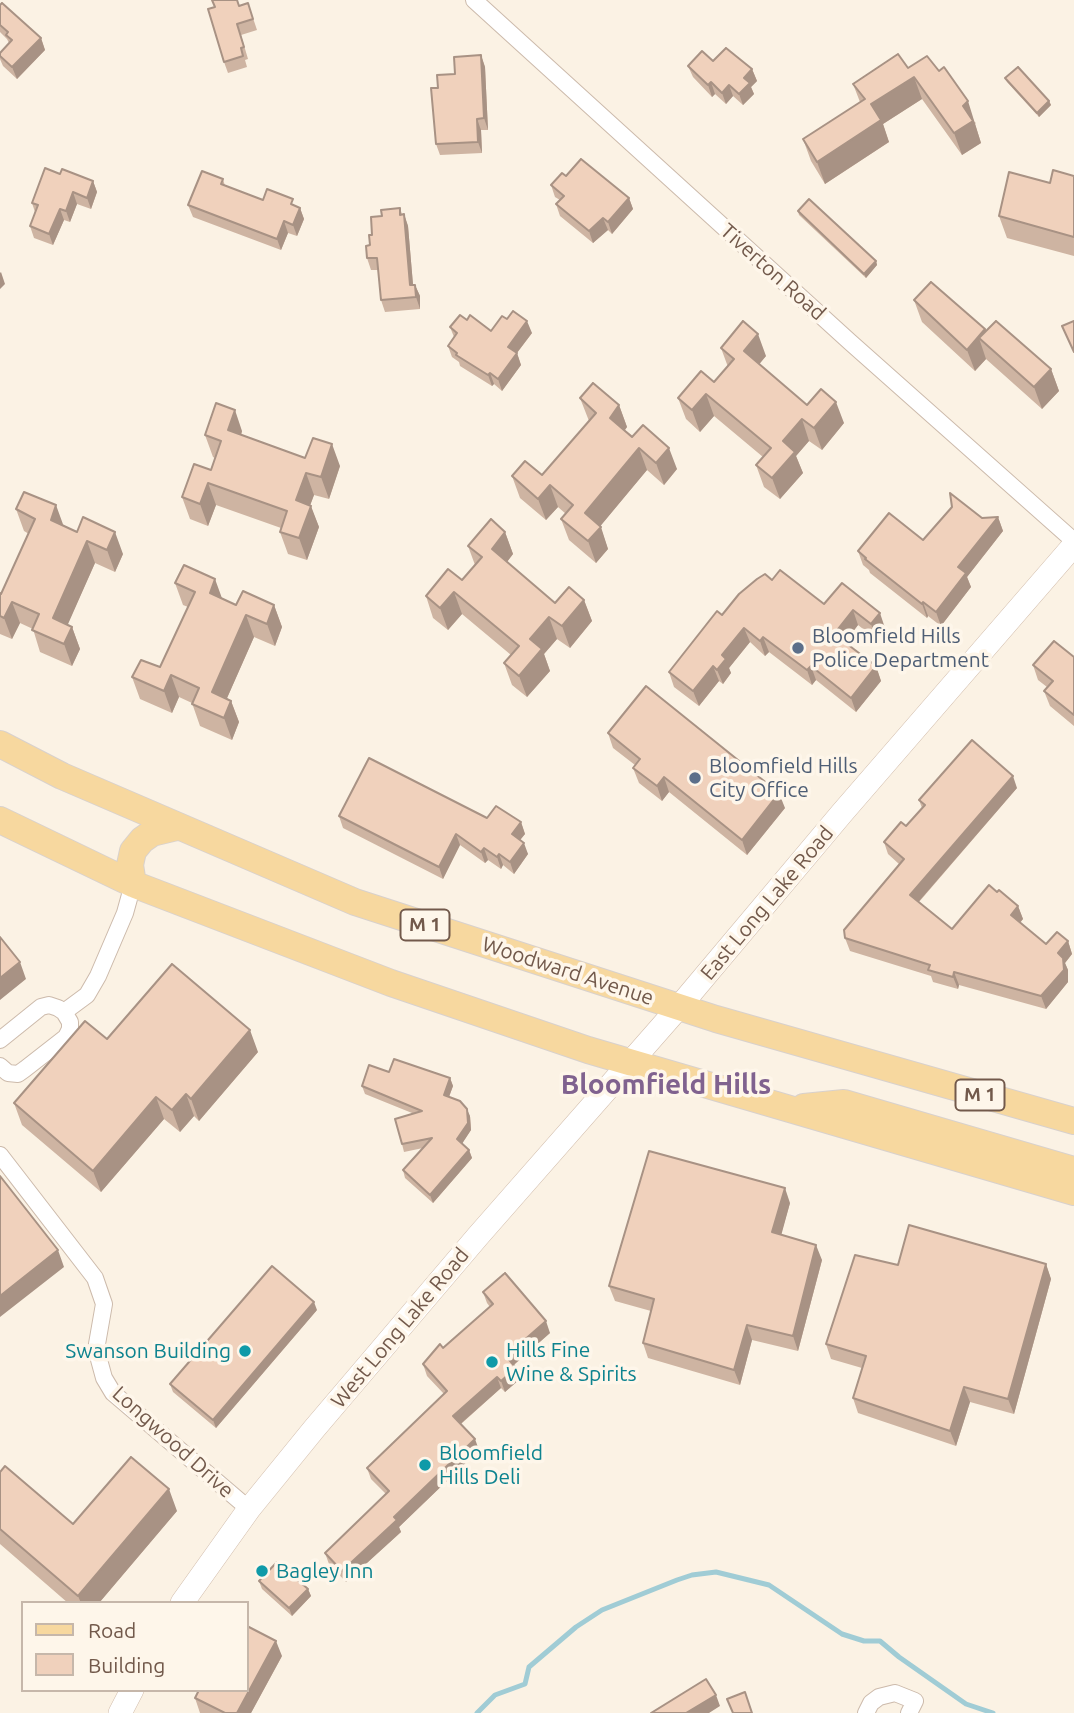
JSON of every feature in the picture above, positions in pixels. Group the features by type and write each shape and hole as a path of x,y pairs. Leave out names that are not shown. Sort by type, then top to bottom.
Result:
{"main road":[{"name":"East Long Lake Road","path":"630,1062 1074,543"},
{"name":"Woodward Avenue","path":"0,744 62,776 355,902 679,1007 1074,1121"},
{"path":"0,820 133,884 391,983 630,1062 1074,1192"},
{"path":"133,884 130,865 133,851 152,833 177,827"},
{"name":"West Long Lake Road","path":"183,1601 249,1509 478,1236 630,1062"},
{"path":"789,1108 844,1103 1074,1170"},
{"path":"120,1713 131,1692"}],"street":[{"name":"Tiverton Road","path":"474,0 1074,543"},
{"path":"64,1012 87,995 99,976 125,914 133,884"},
{"path":"0,1040 41,1007 49,1004 64,1012 70,1022 66,1037 18,1074 8,1073 0,1066"},
{"name":"Longwood Drive","path":"0,1155 86,1264 99,1286 104,1304 97,1344 98,1356 104,1378 113,1392 249,1509"},
{"path":"866,1713 871,1703 885,1693 895,1693 915,1701 909,1713"}],"building":[{"path":"212,0 237,0 239,6 248,3 253,19 237,24 244,47 241,48 243,56 224,62 208,9 215,7"},
{"path":"2,3 41,38 12,67 0,56 12,40 0,25"},
{"path":"726,48 752,69 744,78 750,83 739,94 729,85 722,93 711,82 708,85 688,66 702,51 713,61"},
{"path":"898,54 908,68 927,56 939,71 944,67 968,101 963,106 973,121 954,133 914,77 871,104 881,120 817,162 803,139 865,99 853,84"},
{"path":"481,55 484,118 477,119 478,142 436,144 431,88 438,88 437,75 455,74 454,57"},
{"path":"1018,67 1049,101 1037,113 1005,78"},
{"path":"581,159 629,198 608,222 603,218 589,231 556,204 564,196 551,185 562,173 566,176"},
{"path":"45,168 60,174 62,169 93,181 87,198 73,192 66,211 60,209 49,234 30,226 38,205 32,203"},
{"path":"1053,170 1074,176 1074,237 999,216 1009,172 1050,183"},
{"path":"202,171 223,179 221,184 263,200 267,189 293,199 291,204 300,208 293,225 284,221 277,239 188,205"},
{"path":"809,199 876,261 864,274 798,211"},
{"path":"400,208 400,215 404,214 410,285 415,285 416,297 381,300 377,258 367,258 366,246 370,245 369,235 372,235 371,217 382,216 381,210"},
{"path":"931,282 985,329 967,350 914,300"},
{"path":"513,311 527,321 508,347 517,353 498,379 456,355 448,346 457,333 450,327 460,315 467,320 470,315 491,331 502,316 507,319"},
{"path":"743,321 758,334 744,351 807,405 821,389 836,402 814,428 802,419 783,441 795,452 772,478 756,465 771,448 706,394 692,410 678,398 701,371 714,382 734,359 721,348"},
{"path":"996,321 1051,369 1034,387 979,338"},
{"path":"1074,321 1074,352 1062,326"},
{"path":"593,383 619,405 610,418 632,437 643,425 669,448 656,463 639,448 585,513 601,527 588,541 561,519 573,505 550,485 538,499 512,476 525,461 542,475 596,413 580,398"},
{"path":"216,403 235,410 228,430 305,458 313,438 332,444 321,477 306,473 296,500 311,506 299,538 280,532 287,511 208,483 200,504 182,497 194,464 211,470 221,441 205,435"},
{"path":"24,492 56,505 51,520 77,532 83,517 115,532 107,550 87,541 53,618 72,627 64,644 32,630 39,614 12,602 4,618 0,616 0,593 35,519 16,509"},
{"path":"950,493 982,518 998,517 958,567 966,573 936,612 923,602 922,604 858,551 889,513 923,540 952,507"},
{"path":"491,519 505,532 492,549 555,603 569,587 584,600 562,626 549,617 530,639 542,649 519,676 504,663 519,646 454,592 440,608 426,596 448,569 462,580 482,557 468,546"},
{"path":"184,565 215,579 210,593 236,605 243,591 274,605 267,624 246,615 212,692 231,701 224,718 192,704 199,688 171,675 164,691 132,677 141,660 160,667 195,592 175,583"},
{"name":"Bloomfield Hills Police Department","path":"780,570 824,604 842,583 880,613 871,624 853,610 834,634 876,666 851,698 811,666 807,670 763,637 760,641 744,628 722,655 726,659 717,670 713,666 693,691 669,672 717,611 722,615 739,594 757,579 765,574 772,580"},
{"path":"1054,641 1074,657 1074,715 1044,691 1053,681 1033,665"},
{"name":"Bloomfield Hills City Office","path":"646,686 779,793 742,840 664,777 657,786 633,768 640,759 608,733"},
{"path":"972,740 1013,776 910,895 952,929 989,885 1018,906 1011,915 1046,944 1057,932 1068,941 1058,953 1063,958 1064,970 1041,996 954,972 953,977 928,970 930,965 845,938 844,930 904,859 884,842 901,822 906,826 925,805 919,800"},
{"path":"369,758 487,818 496,806 521,822 512,834 524,843 510,862 484,848 481,852 456,834 439,867 339,816"},
{"path":"0,937 20,962 0,978"},
{"path":"172,964 250,1030 191,1099 186,1094 172,1110 156,1097 93,1171 14,1103 85,1021 107,1039"},
{"path":"394,1059 450,1078 444,1095 460,1101 467,1109 468,1123 457,1139 469,1150 430,1195 403,1170 432,1138 402,1144 395,1119 422,1111 362,1086 369,1065 389,1072"},
{"path":"649,1151 785,1188 772,1232 816,1245 793,1336 747,1325 734,1370 643,1343 654,1299 609,1286"},
{"path":"0,1176 58,1250 0,1296"},
{"path":"909,1225 1046,1264 1008,1399 964,1387 950,1431 853,1398 866,1356 826,1344 855,1255 898,1265"},
{"name":"Swanson Building","path":"272,1266 314,1302 213,1420 170,1384"},
{"path":"505,1273 546,1321 506,1356 516,1368 501,1381 497,1377 453,1416 475,1439 394,1517 397,1520 342,1571 325,1553 389,1491 367,1468 447,1391 423,1364 440,1344 443,1348 493,1304 483,1292"},
{"path":"131,1457 169,1489 78,1596 0,1529 0,1472 5,1466 73,1524"},
{"path":"277,1562 308,1589 289,1608 259,1581"},
{"path":"248,1627 276,1641 237,1713 225,1713 195,1698 198,1692 248,1692"},
{"path":"706,1679 716,1695 686,1713 651,1713"},
{"path":"745,1692 752,1713 733,1713 727,1699"}],"waterway":[{"path":"477,1713 495,1695 525,1684 529,1667 576,1627 602,1610 677,1580 716,1572 769,1585 842,1634 864,1641 880,1641 966,1704 993,1713"}],"place":[{"name":"Bloomfield Hills Police Department","path":"798,648"},
{"name":"Bloomfield Hills City Office","path":"695,778"},
{"name":"Swanson Building","path":"245,1351"},
{"name":"Hills Fine Wine & Spirits","path":"492,1362"},
{"name":"Bloomfield Hills Deli","path":"425,1465"},
{"name":"Bagley Inn","path":"262,1571"}],"district":[{"name":"Bloomfield Hills","path":"666,1085"}]}
